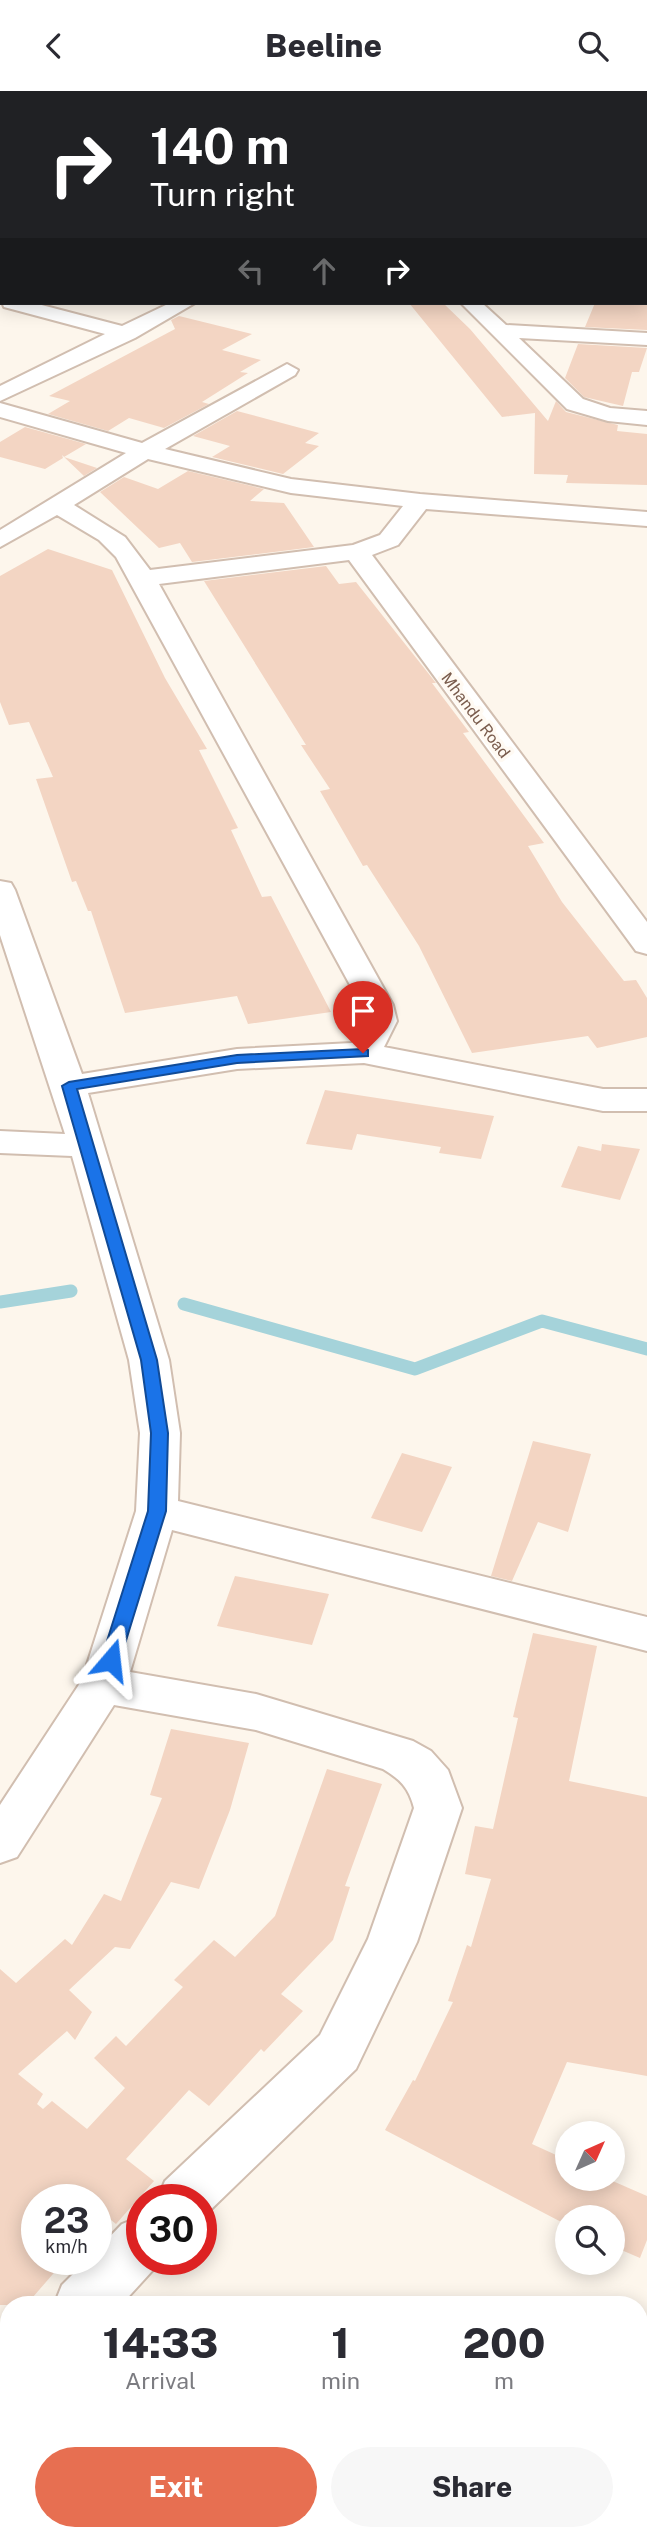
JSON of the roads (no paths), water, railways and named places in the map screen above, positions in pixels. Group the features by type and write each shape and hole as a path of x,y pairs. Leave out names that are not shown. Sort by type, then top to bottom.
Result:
{"street":[{"path":"19,305 128,334"},
{"path":"0,394 128,334 181,305"},
{"path":"473,305 575,404 608,414 647,418"},
{"path":"498,331 647,339"},
{"path":"2,537 287,370"},
{"path":"0,410 145,451 291,486 419,501 647,519"},
{"path":"143,578 358,552 389,540 419,501"},
{"path":"58,506 113,537 128,551 377,1005 380,1021 363,1053"},
{"name":"Mhandu Road","path":"358,552 647,944"},
{"path":"0,890 69,1086 149,1360 160,1433 157,1511 103,1685 42,1783 0,1843"},
{"path":"69,1086 237,1059 363,1053 603,1100 647,1100"},
{"path":"0,1142 86,1146"},
{"path":"157,1511 647,1634"},
{"path":"103,1685 256,1712 397,1754 415,1765 431,1784 438,1808 392,1942 338,2052 201,2184"},
{"path":"91,2296 126,2260"}],"waterway":[{"path":"0,1302 71,1291"},
{"path":"184,1304 415,1369 542,1321 647,1349"}]}
